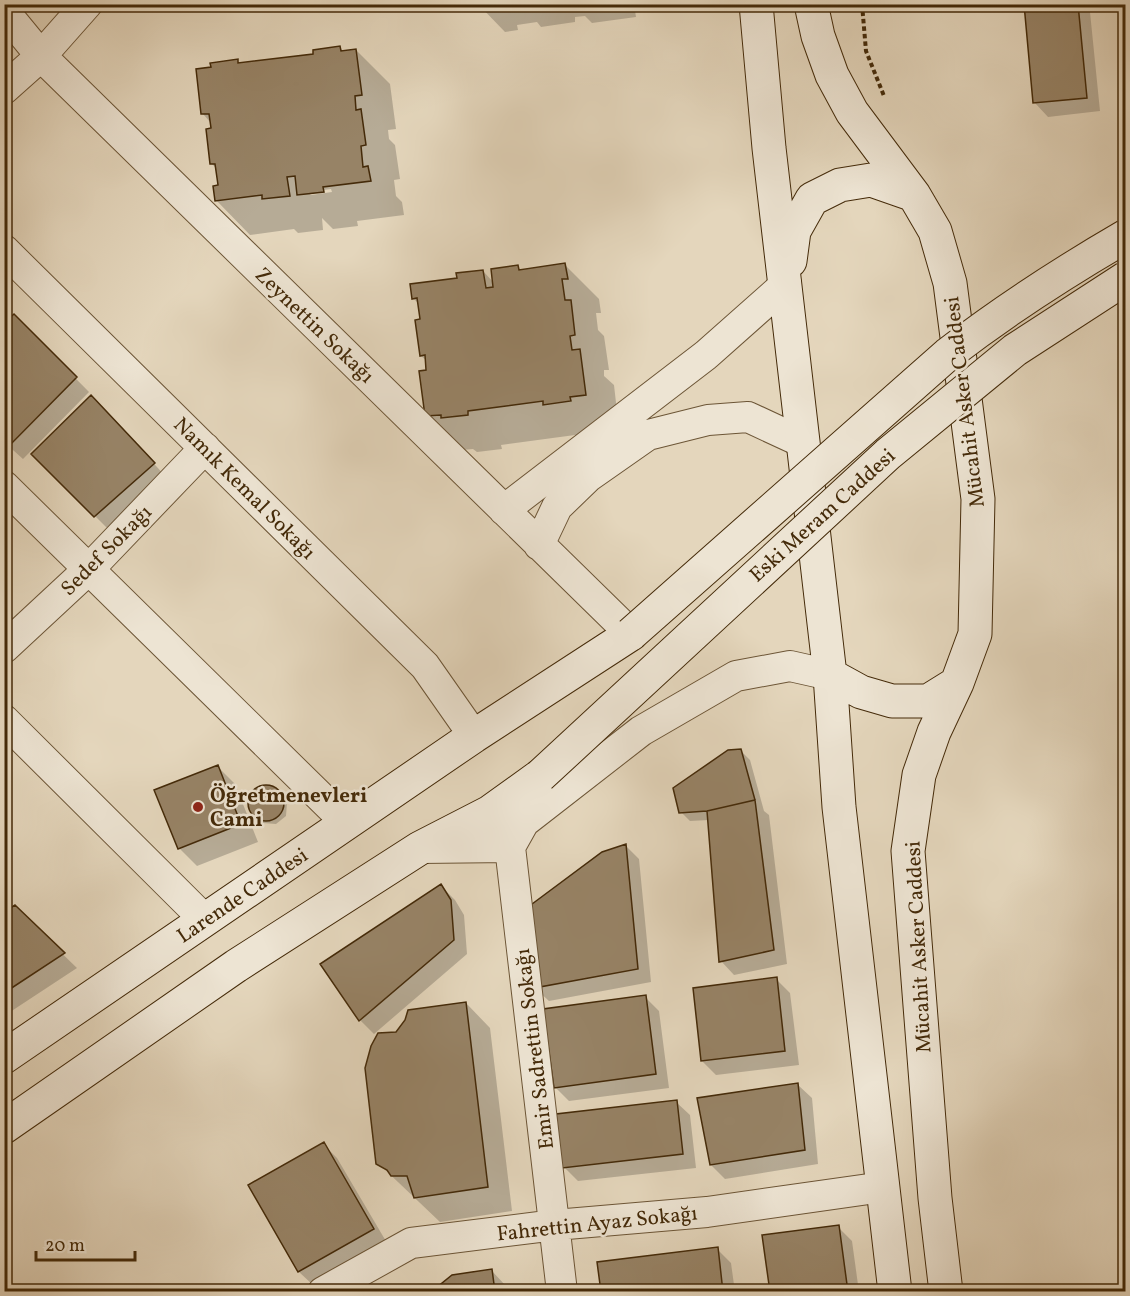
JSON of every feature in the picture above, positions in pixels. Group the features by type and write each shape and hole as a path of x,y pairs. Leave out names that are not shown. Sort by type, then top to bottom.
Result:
{"main road":[{"path":"756,4 769,148 830,675 839,807 896,1292"},
{"name":"Mücahit Asker Caddesi","path":"811,4 818,36 832,75 862,128 914,195 935,231 950,283 978,499 975,634 957,683 934,732 919,775 908,851 935,1198 946,1292"},
{"path":"786,284 794,231 812,199 840,185 871,180 914,195"},
{"name":"Eski Meram Caddesi","path":"631,634 948,354 995,317 1036,289 1125,236"},
{"name":"Eski Meram Caddesi","path":"490,812 540,776 888,454 1015,350 1125,278"},
{"name":"Larende Caddesi","path":"4,1057 474,736 631,634"},
{"path":"830,675 861,692 892,701 928,701 957,683"},
{"path":"4,1127 236,966 420,848 490,812"}],"street":[{"path":"4,89 41,56 87,4"},
{"name":"Zeynettin Sokağı","path":"4,11 41,56 631,634"},
{"name":"Namık Kemal Sokağı","path":"4,250 425,666 474,736"},
{"path":"504,510 706,355 786,284"},
{"path":"539,545 557,507 588,477 648,435 708,420 748,417 804,443"},
{"name":"Sedef Sokağı","path":"4,648 89,569 205,448"},
{"path":"4,486 347,823"},
{"path":"420,848 510,846 524,822 641,731 736,676 790,666 830,675"},
{"path":"4,720 205,920"},
{"name":"Emir Sadrettin Sokağı","path":"490,812 510,846 562,1292"},
{"name":"Fahrettin Ayaz Sokağı","path":"323,1292 411,1243 555,1225 706,1212 883,1187"}],"building":[{"path":"1024,4 1078,4 1087,98 1033,103"},
{"path":"340,46 341,51 356,49 362,95 355,96 356,110 361,109 366,145 361,146 363,167 368,166 371,181 323,187 324,192 297,195 295,176 287,177 290,196 262,199 262,195 215,201 213,186 218,185 215,164 210,164 206,129 211,128 209,114 201,114 196,69 211,67 210,63 238,59 238,63 313,54 313,50"},
{"path":"565,263 568,279 562,279 565,300 571,300 575,335 570,336 572,350 580,349 586,395 570,397 571,401 543,405 543,401 468,411 468,415 441,418 441,415 425,416 419,371 426,370 425,355 420,356 415,320 420,319 417,298 412,299 410,284 457,278 456,273 483,270 486,288 493,287 491,269 518,265 519,270"},
{"path":"14,314 77,377 8,447 4,443 4,323"},
{"path":"91,395 155,463 94,517 31,454"},
{"path":"741,749 755,800 707,811 679,813 673,788 728,750"},
{"name":"Öğretmenevleri Cami","path":"218,765 241,824 178,849 154,790"},
{"path":"266,785 279,790 284,803 279,816 266,821 253,816 248,803 253,790"},
{"path":"755,800 774,950 719,962 707,811"},
{"path":"626,844 638,969 534,988 528,907 602,852"},
{"path":"441,884 451,900 454,940 359,1021 320,964"},
{"path":"15,905 65,953 4,993 4,912"},
{"path":"777,977 785,1051 701,1061 693,988"},
{"path":"646,995 656,1074 554,1088 543,1009"},
{"path":"466,1002 488,1187 414,1198 407,1176 391,1176 387,1170 376,1164 365,1068 371,1046 378,1033 396,1032 405,1020 408,1010"},
{"path":"798,1083 805,1150 710,1165 697,1098"},
{"path":"677,1100 683,1154 562,1168 556,1114"},
{"path":"324,1142 374,1229 298,1272 248,1185"},
{"path":"839,1225 848,1292 770,1292 762,1235"},
{"path":"718,1247 723,1292 601,1292 597,1262"},
{"path":"492,1269 495,1292 431,1292 452,1275"}],"place":[{"name":"Öğretmenevleri Cami","path":"198,807"}]}
